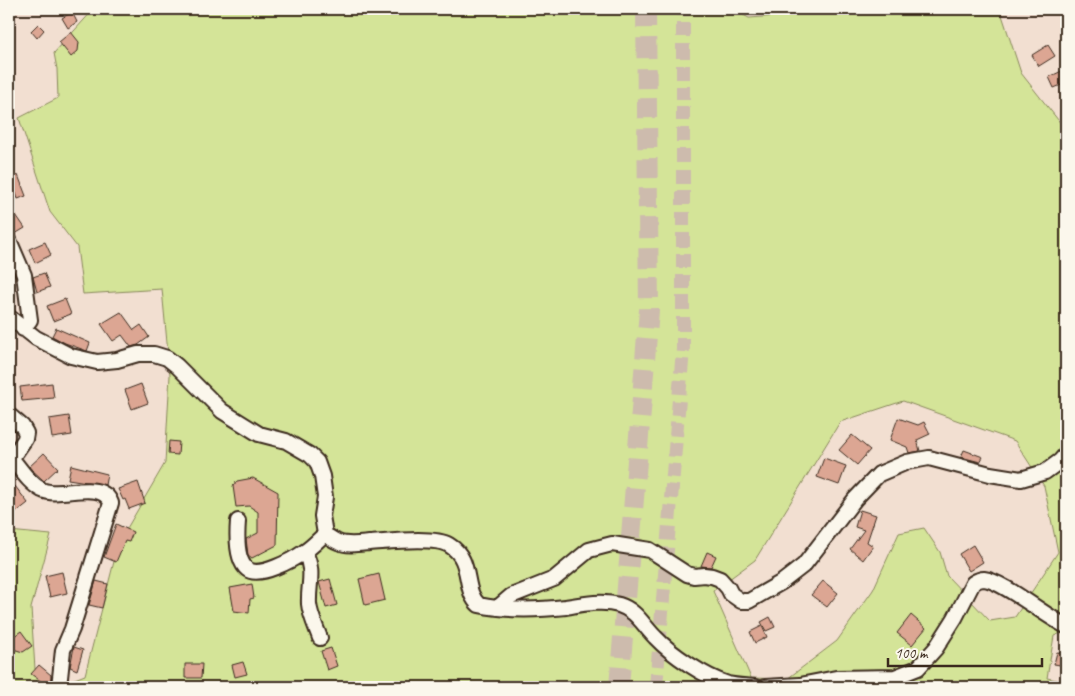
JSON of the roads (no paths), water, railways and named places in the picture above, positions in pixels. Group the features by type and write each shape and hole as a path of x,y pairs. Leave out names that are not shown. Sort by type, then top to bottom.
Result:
{"street":[{"path":"9,240 24,275 30,320 23,329"},
{"path":"9,317 36,338 71,356 97,362 117,360 138,354 154,354 166,358 177,366 222,411 259,434 286,441 310,455 316,462 322,476 325,497 322,516 325,534 338,542 354,544 432,540 448,544 459,553 466,568 475,602 479,605 512,610 603,603 618,604 638,616 655,638 672,652 700,670 715,679 730,684 755,687"},
{"path":"9,414 22,426 26,433 25,439 11,460 30,480 50,493 72,491 102,492 109,497 111,503 64,650 59,687"},
{"path":"497,608 511,596 554,579 588,550 612,544 650,550 687,574 712,576 720,579 731,594 740,601 749,601 782,582 804,565 855,498 879,474 907,462 929,458 990,474 1021,479 1045,472 1060,462 1066,454"},
{"path":"238,521 237,543 246,569 252,572 265,571 304,552 325,534"},
{"path":"304,552 310,563 310,612 320,638"},
{"path":"765,687 800,685 836,678 895,676 918,668 936,648 955,618 972,583 978,580 985,579 1002,585 1052,619 1066,626"}],"tunnel":[{"path":"619,687 649,310 646,9"},
{"path":"656,687 683,349 683,9"}]}
